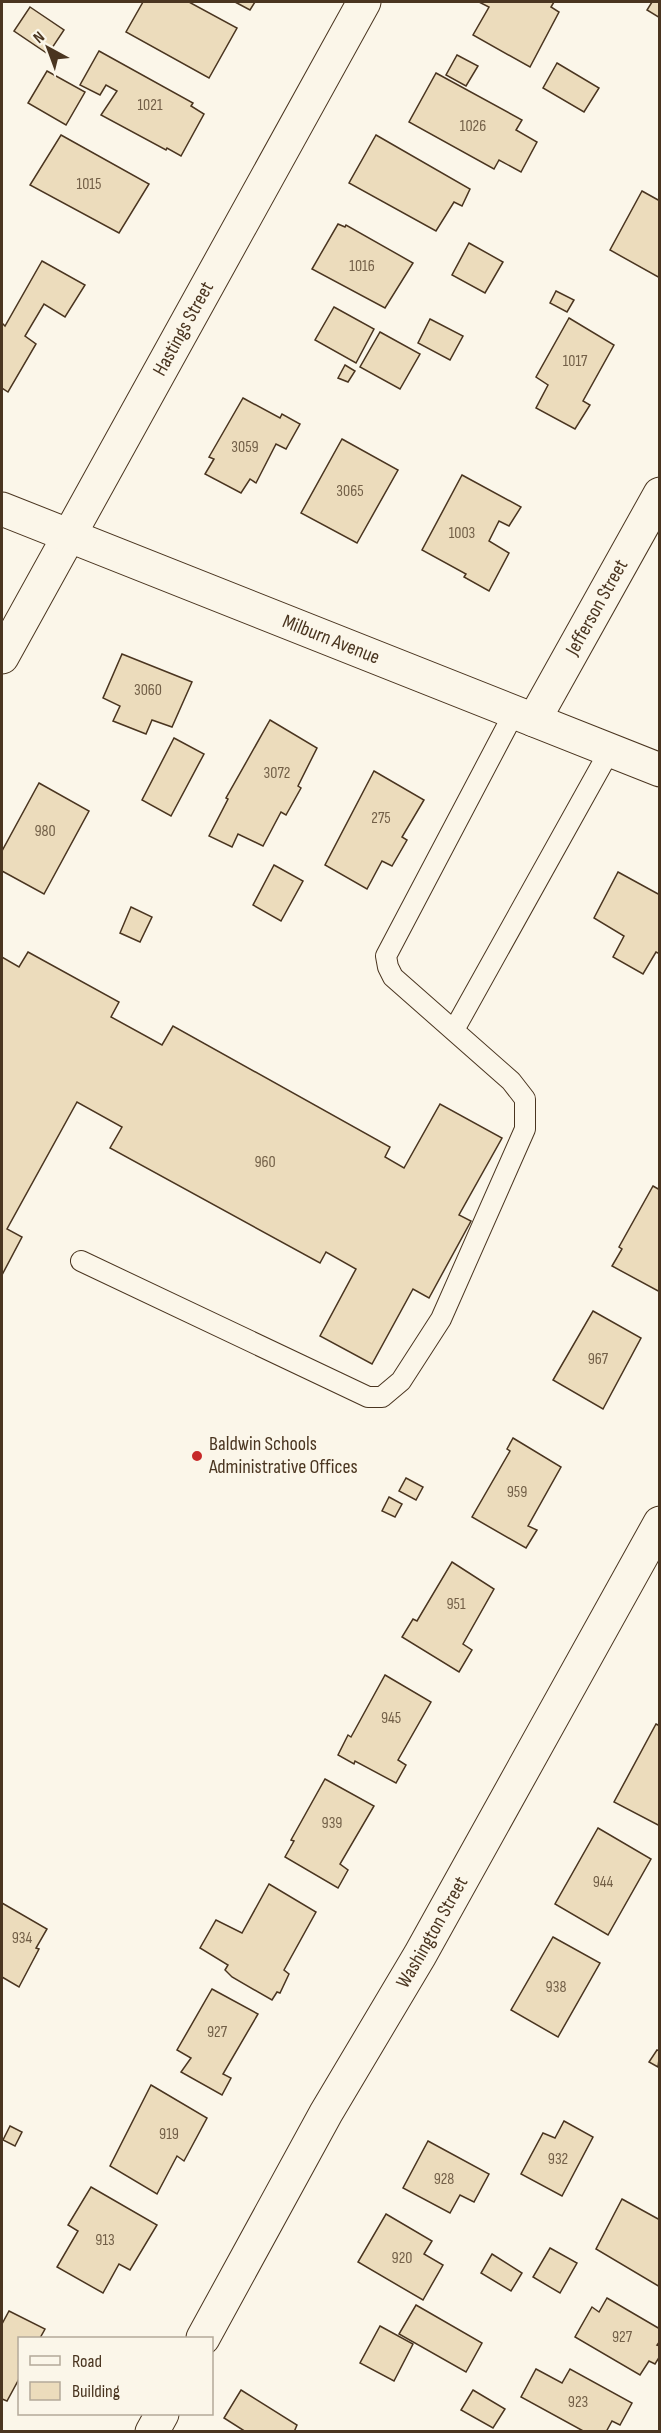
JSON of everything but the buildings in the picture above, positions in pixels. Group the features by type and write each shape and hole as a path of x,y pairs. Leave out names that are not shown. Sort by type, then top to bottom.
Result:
{"street":[{"name":"Hastings Street","path":"2,657 364,2"},
{"name":"Jefferson Street","path":"524,716 660,494"},
{"name":"Milburn Avenue","path":"2,509 660,770"},
{"name":"Washington Street","path":"204,2337 326,2113 420,1955 660,1523"},
{"path":"152,2432 161,2415"}],"lane":[{"path":"81,1261 348,1390 368,1397 382,1397 401,1381 441,1319 525,1129 525,1099 511,1081 393,977 387,967 386,956 524,716"},
{"path":"454,1030 610,750"}],"place":[{"name":"Baldwin Schools Administrative Offices","path":"197,1456"}]}
